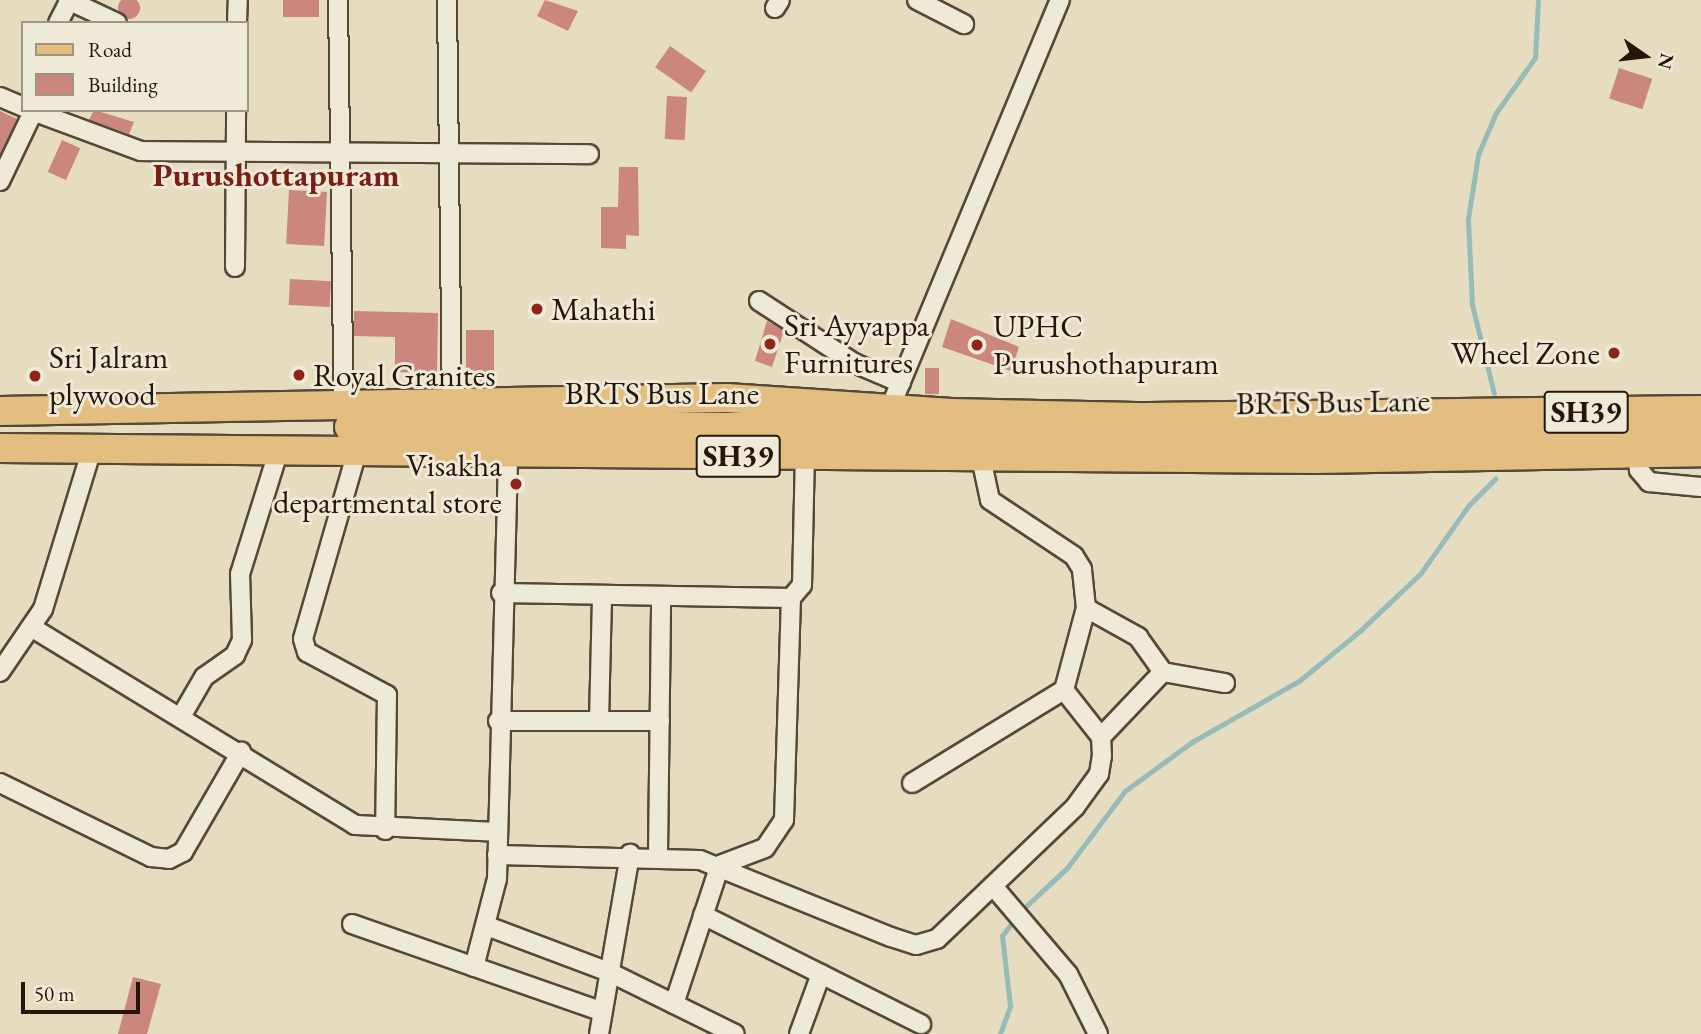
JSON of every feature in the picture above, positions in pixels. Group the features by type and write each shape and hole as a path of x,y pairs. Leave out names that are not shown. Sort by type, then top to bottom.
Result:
{"main road":[{"name":"SH39","path":"0,448 356,455 452,429 727,398 895,396 1149,417 1701,410"},
{"name":"SH39","path":"0,411 344,408 452,429 508,456 805,455 981,458 1701,452"},
{"name":"BRTS Bus Lane","path":"0,429 733,427 1254,440 1701,430"}],"street":[{"path":"59,21 68,0 113,21"},
{"path":"237,21 238,0"},
{"path":"338,0 344,408"},
{"path":"447,0 452,429"},
{"path":"917,0 964,24"},
{"path":"759,301 854,363 895,396 1060,0"},
{"path":"0,97 21,104"},
{"path":"0,181 23,112"},
{"path":"41,112 141,151 589,154"},
{"path":"75,127 82,112"},
{"path":"234,267 236,112"},
{"path":"0,672 49,595 92,449"},
{"path":"182,715 204,677 235,655 242,640 240,574 278,453"},
{"path":"1638,453 1639,470 1649,482 1701,487"},
{"path":"356,455 303,639 307,652 387,695 386,830"},
{"path":"720,865 765,848 784,820 791,598 802,585 805,455"},
{"path":"474,967 487,926 497,855 501,593 508,456"},
{"path":"912,783 1064,690 1086,608 1088,586 1074,556 990,500 981,458"},
{"path":"501,593 791,598"},
{"path":"599,720 602,596"},
{"path":"658,854 661,596"},
{"path":"1086,608 1138,637 1163,672 1225,683"},
{"path":"31,627 182,715 324,809 355,825 386,830 497,832"},
{"path":"497,855 658,854 720,865 916,944 937,939 1092,787 1101,737 1163,672"},
{"path":"1064,690 1101,737"},
{"path":"498,721 660,720"},
{"path":"0,783 151,857 169,859 183,852 241,752"},
{"path":"599,1034 630,855"},
{"path":"674,1004 720,865"},
{"path":"993,886 1068,974 1098,1034"},
{"path":"703,915 921,1024"},
{"path":"352,924 601,1011"},
{"path":"487,926 609,972 735,1034"},
{"path":"799,1034 821,974"}],"building":[{"path":"135,-1 139,4 137,16 129,19 121,16 118,8 121,0"},
{"path":"283,0 319,0 319,17 283,17"},
{"path":"545,0 578,11 568,31 537,16"},
{"path":"670,46 706,71 691,93 655,67"},
{"path":"1619,68 1652,79 1642,109 1609,98"},
{"path":"667,96 687,97 685,140 665,139"},
{"path":"0,111 17,119 0,155"},
{"path":"93,112 101,112 134,122 129,134 89,120"},
{"path":"62,140 80,148 66,180 48,172"},
{"path":"619,167 638,167 639,236 626,235 626,249 601,248 601,207 618,207"},
{"path":"289,190 327,192 324,246 286,244"},
{"path":"290,279 331,281 330,307 289,305"},
{"path":"354,311 438,313 437,373 395,372 395,337 354,336"},
{"path":"951,319 1019,347 1011,371 942,347"},
{"name":"Sri Ayyappa Furnitures","path":"767,321 784,331 772,367 755,361"},
{"path":"466,330 494,330 494,384 466,384"},
{"path":"925,368 939,368 939,394 925,394"},
{"path":"133,977 161,984 147,1034 118,1034"}],"waterway":[{"path":"1494,394 1472,305 1468,219 1478,155 1496,113 1535,58 1538,0"},
{"path":"1020,912 1067,868 1125,791 1192,742 1299,681 1361,630 1421,573 1469,505 1495,479"},
{"path":"1000,1034 1010,1006 1002,936 1015,919"}],"place":[{"name":"Mahathi","path":"537,309"},
{"name":"Sri Ayyappa Furnitures","path":"770,344"},
{"name":"UPHC Purushothapuram","path":"977,345"},
{"name":"Wheel Zone","path":"1614,353"},
{"name":"Royal Granites","path":"299,375"},
{"name":"Sri Jalram plywood","path":"35,376"},
{"name":"Visakha departmental store","path":"516,484"}],"district":[{"name":"Purushottapuram","path":"276,175"}]}
